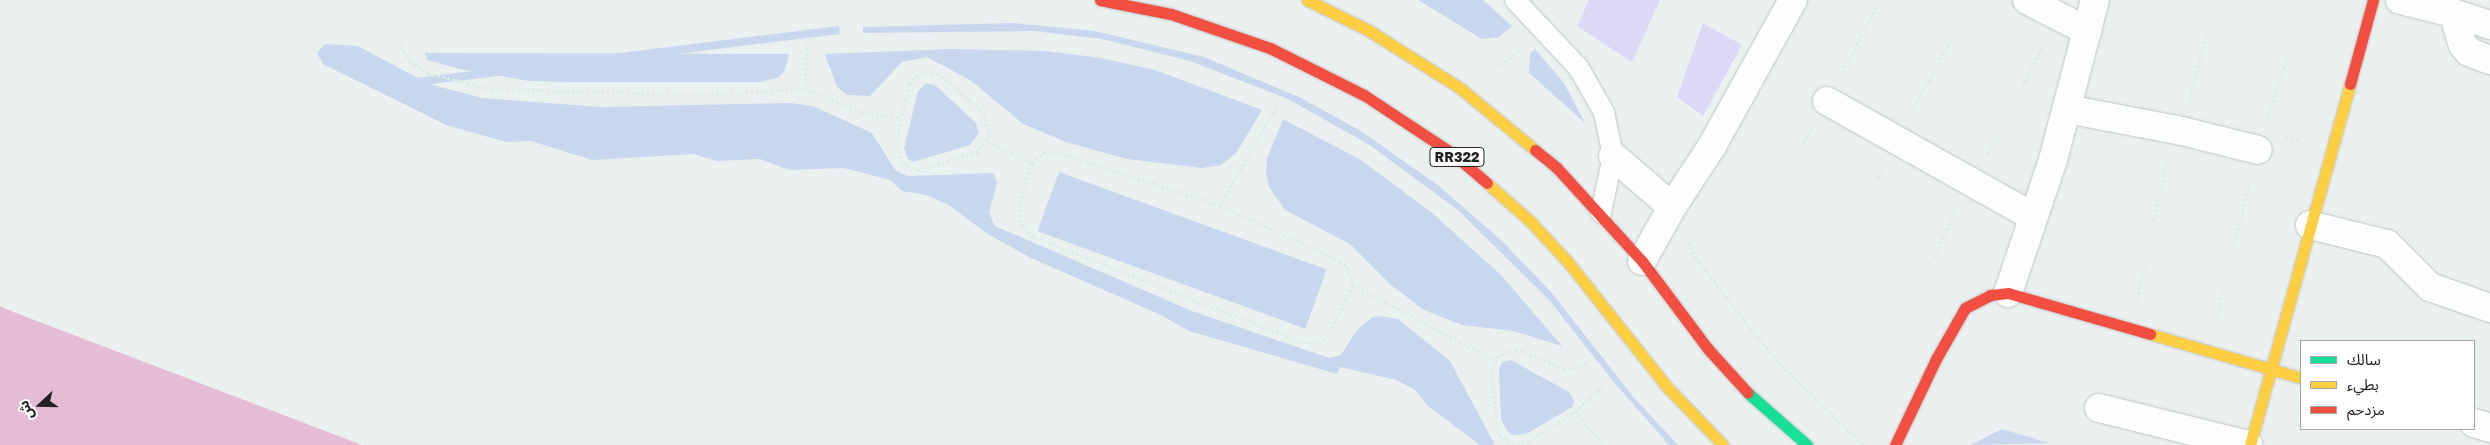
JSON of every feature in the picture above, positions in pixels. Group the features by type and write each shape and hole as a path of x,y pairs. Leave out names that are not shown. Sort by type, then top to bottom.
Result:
{"main road":[{"name":"RR322","path":"1100,0 1171,14 1270,48 1364,94 1452,153 1531,222 1562,254 1668,388 1723,445"},
{"path":"1307,0 1368,30 1460,88 1557,168 1601,213 1642,261 1708,349 1744,390 1808,445"},
{"path":"2249,445 2373,0"},
{"path":"1895,445 1936,359 1965,308 1990,295 2008,294 2300,378"}],"street":[{"path":"1642,261 1672,207 1712,146 1793,0"},
{"path":"2027,0 2087,31"},
{"path":"2008,294 2068,109 2095,0"},
{"path":"2400,0 2453,13 2490,25"},
{"path":"2453,13 2463,44 2470,52 2490,60"},
{"path":"1827,101 2032,216"},
{"path":"2068,109 2179,130 2261,140"},
{"path":"1613,156 1672,207"},
{"path":"2310,225 2387,244 2430,287 2490,308"},
{"path":"2099,408 2249,445"},
{"path":"2475,424 2490,428"}],"lane":[{"path":"1515,0 1578,67 1593,89 1604,112 1613,156 1601,213"}],"path":[{"path":"2022,86 2061,19"},
{"path":"2153,221 2206,35"},
{"path":"1896,138 1951,41"},
{"path":"399,42 410,61 428,73 492,89 701,96 805,90 862,112 901,118"},
{"path":"805,90 807,42"},
{"path":"2233,250 2261,140 2288,51"},
{"path":"937,73 984,114 990,127 988,142 978,152 929,168 910,168 897,155 901,118 909,84 921,74 937,73"},
{"path":"1220,204 1277,106"},
{"path":"2261,140 2331,148"},
{"path":"988,142 1032,163"},
{"path":"1353,285 1329,336 1317,344 1302,342 1034,236 1026,231 1018,213 1032,163 1043,153 1057,152 1220,204 1340,261 1347,267 1353,285 1494,360"},
{"path":"1934,257 1971,181"},
{"path":"1672,207 1698,261 1778,362 1864,445"},
{"path":"1586,362 1576,368 1564,370 1511,349 1494,360 1491,371 1495,426 1505,441 1521,445 1575,411 1604,386"},
{"path":"1575,411 1604,445"}],"shaded area":[{"path":"1418,0 1483,0 1512,26 1499,37 1482,39"},
{"path":"1589,0 1660,0 1632,62 1577,26"},
{"path":"1013,23 1095,31 1204,57 1301,98 1361,131 1439,186 1502,241 1551,292 1635,399 1678,445 1669,445 1613,381 1550,301 1458,210 1368,144 1288,99 1190,61 1102,39 1034,31 863,33 863,27"},
{"path":"1703,23 1742,45 1703,116 1677,97"},
{"path":"839,26 840,34 412,86 411,79"},
{"path":"325,44 358,46 429,84 482,98 601,107 790,103 813,106 872,133 895,170 907,176 993,173 997,183 989,213 995,226 1192,311 1329,358 1341,355 1357,330 1371,318 1380,316 1398,319 1450,361 1495,445 1480,445 1428,406 1415,390 1396,380 1340,367 1337,374 1189,331 1161,315 1031,258 986,233 949,205 926,195 902,191 890,180 844,168 789,170 760,159 716,161 694,154 592,160 531,141 506,142 446,125 323,64 317,53"},
{"path":"951,49 1046,51 1101,58 1155,70 1262,110 1236,153 1221,165 1202,168 1127,159 1066,142 1023,124 970,80 927,57 902,62 870,96 847,95 837,87 825,54"},
{"path":"1535,49 1564,83 1585,123 1529,73 1530,54"},
{"path":"425,53 789,54 785,70 779,77 762,82 564,82 529,81 460,69 427,60"},
{"path":"926,83 936,86 976,123 979,133 970,145 913,162 908,159 904,148 918,91"},
{"path":"1283,119 1361,160 1431,212 1501,275 1562,346 1513,331 1462,325 1424,310 1391,285 1350,244 1285,210 1269,187 1266,173 1267,159"},
{"path":"1059,172 1327,269 1305,329 1037,231"},
{"path":"0,306 16,313 362,445 0,445"},
{"path":"1511,360 1569,392 1574,401 1572,407 1526,434 1512,435 1507,431 1501,419 1499,369 1502,362"},
{"path":"2002,429 2049,443 1970,445"}],"traffic: fast":[{"path":"1748,393 1807,445"}],"traffic: slow":[{"path":"1307,0 1368,30 1460,88 1535,150"},
{"path":"2250,445 2350,84"},
{"path":"1487,183 1531,222 1567,261 1668,388 1723,445"},
{"path":"2150,334 2300,378"}],"traffic: jam":[{"path":"1100,0 1171,14 1270,48 1364,95 1452,153 1487,183"},
{"path":"2350,84 2373,0"},
{"path":"1535,150 1557,168 1642,261 1708,349 1748,393"},
{"path":"1895,445 1936,359 1965,308 1990,295 2008,293 2150,334"}]}
